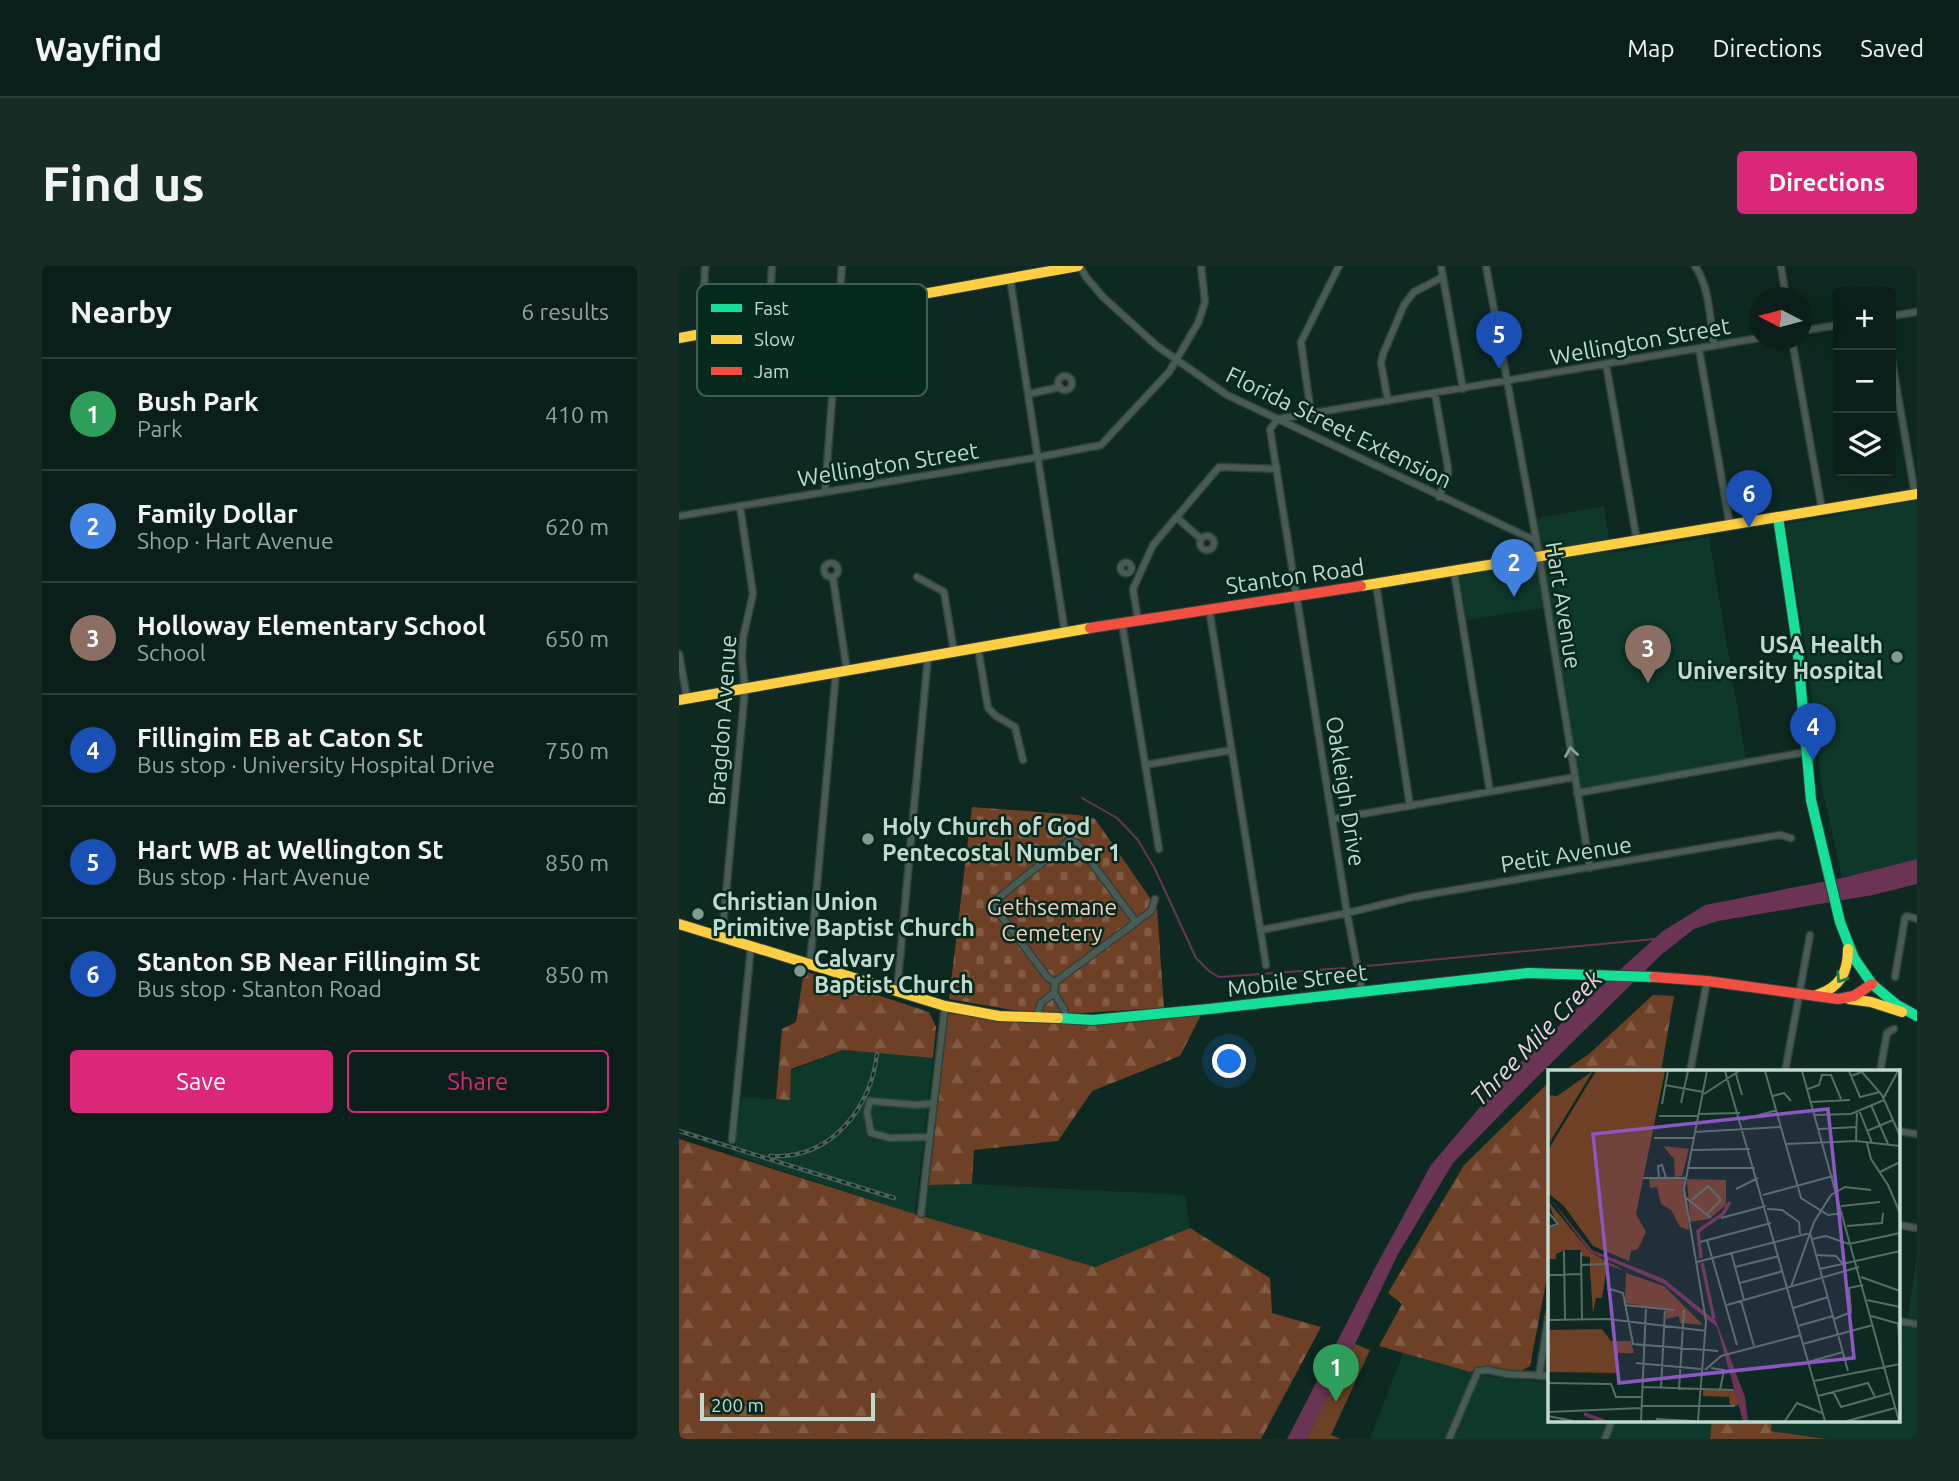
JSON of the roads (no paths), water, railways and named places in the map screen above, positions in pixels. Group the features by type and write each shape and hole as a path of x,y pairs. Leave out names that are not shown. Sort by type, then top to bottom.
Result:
{"street":[{"path":"704,284 705,266"},
{"path":"771,284 772,266"},
{"path":"841,284 842,266"},
{"path":"927,293 1079,266"},
{"name":"Florida Street Extension","path":"1079,266 1103,297 1157,346 1227,395 1536,541"},
{"path":"1176,360 1198,323 1205,302 1201,266"},
{"path":"1311,414 1301,342 1339,266"},
{"path":"1441,266 1463,389"},
{"name":"Hart Avenue","path":"1486,266 1539,558 1590,868"},
{"path":"1695,266 1700,274 1708,305 1714,346"},
{"path":"1781,266 1784,287"},
{"path":"1388,401 1381,363 1404,305 1414,292 1443,277"},
{"path":"1010,278 1065,633"},
{"path":"1896,315 1917,312"},
{"path":"1812,329 1833,326"},
{"path":"679,338 697,335"},
{"name":"Wellington Street","path":"1278,419 1749,340"},
{"path":"1699,349 1730,526"},
{"path":"1794,350 1822,510"},
{"name":"Wellington Street","path":"679,516 1039,457 1101,444 1169,372 1176,360"},
{"path":"1606,364 1637,541"},
{"path":"1896,383 1916,494"},
{"path":"1029,394 1060,387"},
{"path":"1436,394 1448,468 1445,486 1439,497"},
{"path":"825,492 833,396"},
{"name":"Oakleigh Drive","path":"1278,419 1270,429 1347,913 1362,991"},
{"path":"1133,590 1153,545 1219,467 1277,469"},
{"name":"Stanton Road","path":"683,699 1209,608 1454,572 1916,494"},
{"name":"Bragdon Avenue","path":"722,937 745,688 743,638 753,594 740,506"},
{"path":"1176,517 1201,539"},
{"path":"1778,517 1797,644 1811,800 1840,922 1848,945 1872,984 1913,1015"},
{"path":"1454,572 1490,792"},
{"path":"1128,573 1138,620"},
{"path":"917,577 944,592 954,652"},
{"path":"810,964 841,671 833,578"},
{"path":"1376,584 1410,806"},
{"path":"1209,608 1266,965"},
{"path":"1122,623 1159,849"},
{"path":"978,648 988,708 1015,727 1023,760"},
{"path":"679,654 683,699"},
{"path":"897,991 928,656"},
{"path":"1145,765 1232,750"},
{"path":"1577,793 1806,752"},
{"path":"1333,819 1575,777"},
{"name":"Petit Avenue","path":"1261,930 1413,897 1780,835 1791,838"},
{"path":"1055,982 1048,978 996,909 996,900 1069,841 1077,843 1136,922"},
{"path":"1066,1019 1064,1009 1054,993 1055,982 1151,911 1155,900"},
{"path":"1895,977 1905,918 1907,916 1917,919"},
{"name":"Mobile Street","path":"679,924 945,1006 999,1016 1093,1020 1509,974 1660,977 1707,981 1871,1002 1913,1015"},
{"path":"1785,1070 1810,935"},
{"path":"1813,996 1836,987 1842,980 1848,963 1848,945"},
{"path":"732,1140 751,946"},
{"path":"1690,1070 1707,981"},
{"path":"1845,999 1872,984"},
{"path":"1036,1018 1041,1003 1054,993"},
{"path":"921,1214 945,1006"},
{"path":"1880,1070 1887,1033 1894,1029"},
{"path":"930,1137 890,1138 871,1133 867,1112 870,1101 917,1105 934,1103"},
{"path":"1899,1131 1917,1134"},
{"path":"1899,1225 1917,1228"},
{"path":"1539,1376 1548,1320"},
{"path":"1899,1321 1917,1324"},
{"path":"1449,1439 1478,1371 1548,1376"},
{"path":"1605,1439 1611,1422"}],"waterway":[{"path":"1082,798 1117,818 1138,840 1155,869 1196,958 1209,971 1219,977 1345,968"},
{"path":"1367,966 1655,939"}],"railway":[{"path":"770,1156 792,1155 811,1149 829,1140 844,1127 866,1094 877,1054"},
{"path":"679,1131 894,1198"}],"place":[{"name":"Hart WB at Wellington St","path":"1499,369"},
{"name":"Stanton SB Near Fillingim St","path":"1749,528"},
{"name":"Family Dollar","path":"1514,597"},
{"name":"USA Health University Hospital","path":"1897,657"},
{"name":"Holloway Elementary School","path":"1648,683"},
{"name":"Fillingim EB at Caton St","path":"1813,761"},
{"name":"Holy Church of God Pentecostal Number 1","path":"868,839"},
{"name":"Christian Union Primitive Baptist Church","path":"698,914"},
{"name":"Calvary Baptist Church","path":"800,971"},
{"name":"Bush Park","path":"1336,1402"}],"park label":[{"name":"Gethsemane Cemetery","path":"1052,919"}],"water label":[{"name":"Three Mile Creek","path":"1536,1038"}]}
